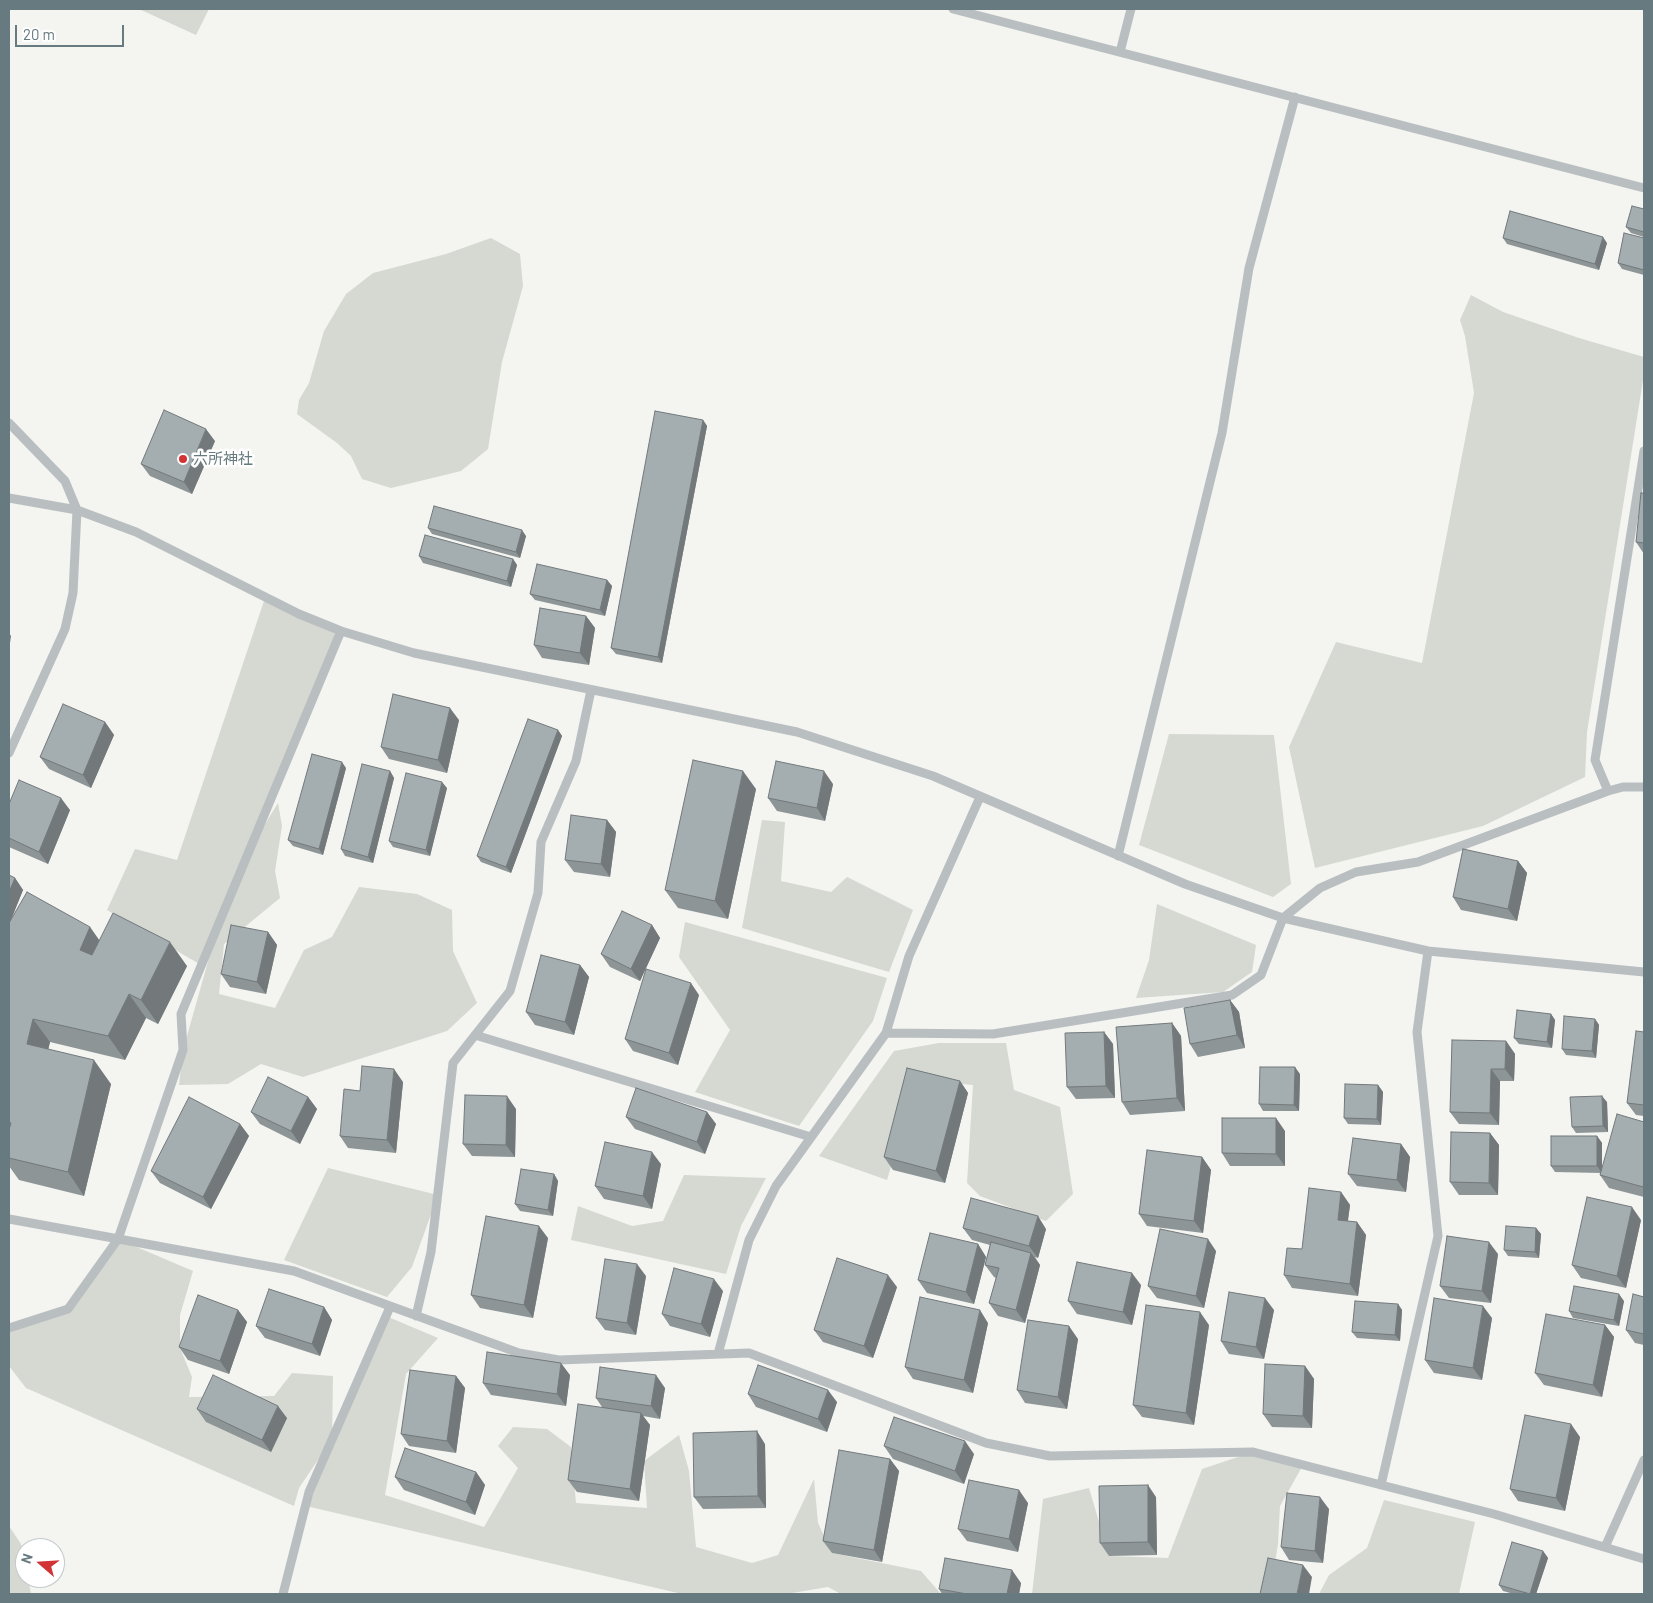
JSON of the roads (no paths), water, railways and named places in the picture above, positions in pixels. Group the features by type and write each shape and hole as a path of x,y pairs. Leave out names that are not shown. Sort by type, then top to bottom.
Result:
{"street":[{"path":"953,9 1644,188"},
{"path":"1120,52 1131,9"},
{"path":"1118,856 1222,433 1249,268 1295,97"},
{"path":"9,423 65,481 77,510 73,593 65,629 9,753"},
{"path":"1608,791 1595,760 1644,451"},
{"path":"9,498 77,510 149,538 298,614 341,632 414,653 797,732 933,776 1185,884 1283,918 1428,951 1644,972"},
{"path":"9,1328 68,1309 118,1239 183,1050 181,1014 341,632"},
{"path":"416,1316 431,1252 453,1063 510,991 538,893 542,842 576,761 591,690"},
{"path":"886,1033 993,1034 1232,995 1261,975 1283,918 1320,888 1356,872 1418,862 1608,791 1622,787 1644,787"},
{"path":"718,1354 749,1240 776,1186 886,1033 909,956 980,797"},
{"path":"1381,1485 1438,1236 1417,1032 1428,951"},
{"path":"475,1035 811,1137"},
{"path":"9,1219 294,1272 519,1353 559,1360 749,1353 986,1444 1050,1456 1253,1452 1494,1514 1644,1559"},
{"path":"283,1594 309,1492 390,1307"},
{"path":"1605,1547 1644,1460"}],"place":[{"name":"六所神社","path":"183,459"}]}
